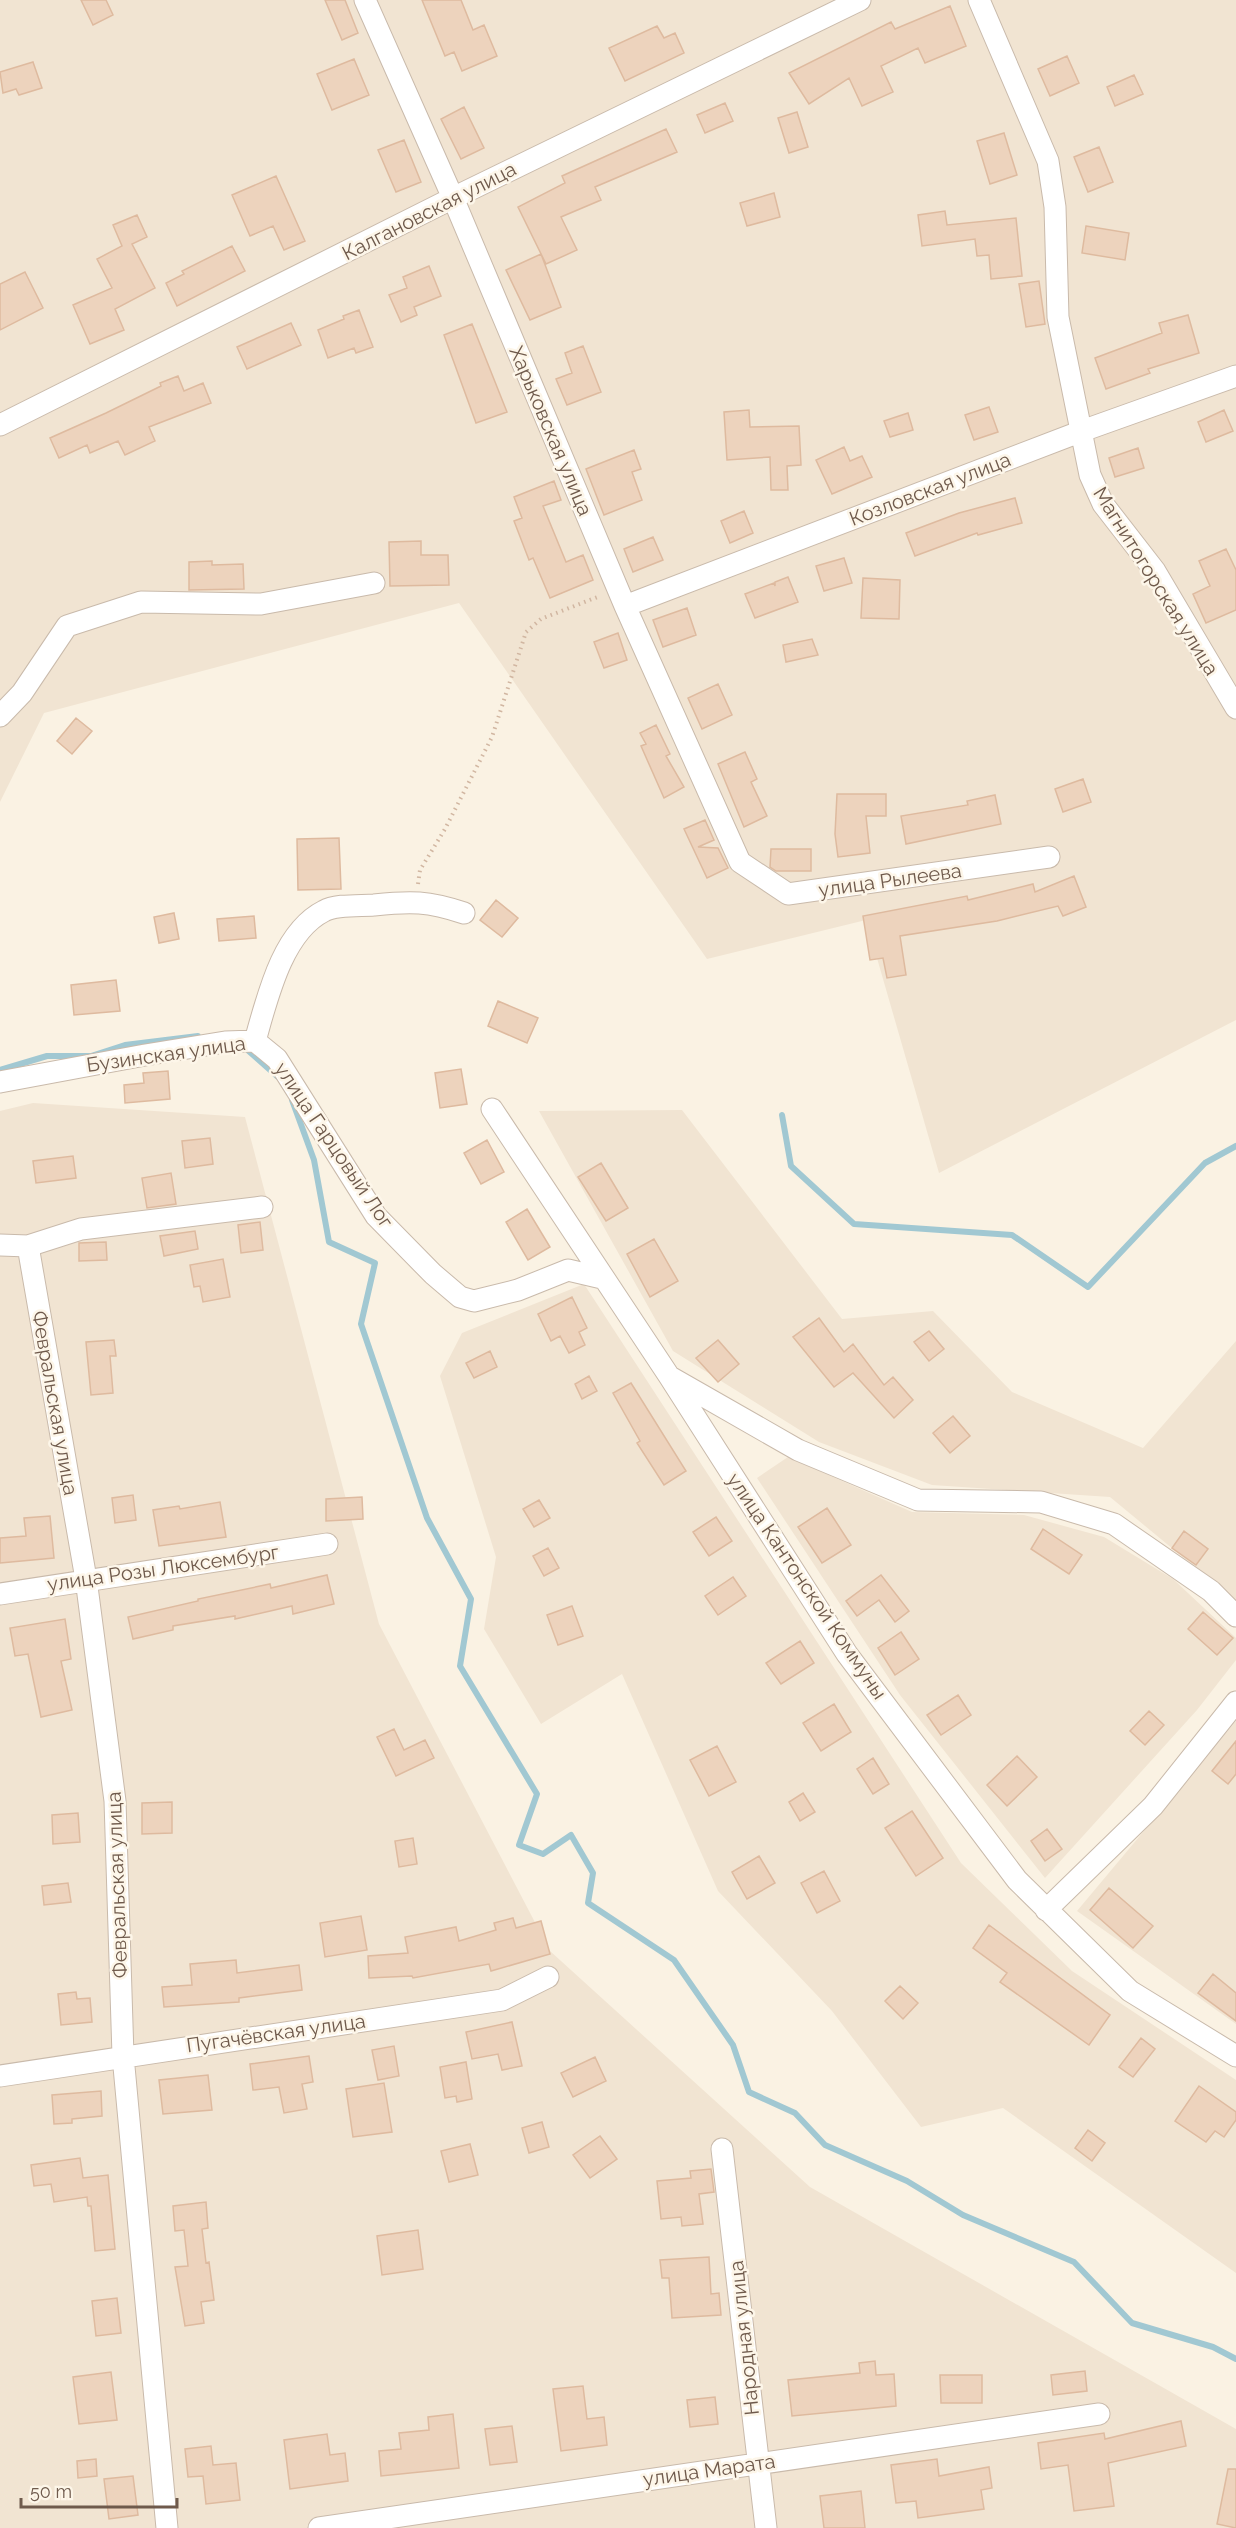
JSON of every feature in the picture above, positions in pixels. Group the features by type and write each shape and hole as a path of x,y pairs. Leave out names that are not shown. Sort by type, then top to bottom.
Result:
{"street":[{"name":"Харьковская улица","path":"365,0 453,198 625,606 740,862"},
{"name":"Калгановская улица","path":"0,425 453,198 860,0"},
{"name":"Магнитогорская улица","path":"979,0 1048,161 1055,207 1058,317 1090,475 1103,504 1155,571 1236,708"},
{"name":"Козловская улица","path":"625,606 1082,431 1236,376"},
{"path":"0,716 22,693 67,626 141,602 261,604 374,583"},
{"name":"улица Рылеева","path":"740,862 788,894 1049,857"},
{"name":"Бузинская улица","path":"0,1082 225,1042 255,1041 270,990 295,935 325,910 408,902 434,903 464,913"},
{"name":"улица Гарцовый Лог","path":"255,1041 278,1059 376,1216 433,1274 460,1297 474,1301 568,1270 602,1278"},
{"name":"улица Кантонской Коммуны","path":"492,1109 669,1376 847,1654 1017,1880 1130,1991 1236,2056"},
{"path":"0,1245 28,1246 81,1229 262,1207"},
{"name":"Февральская улица","path":"28,1246 86,1579 115,1801 123,2056 167,2528"},
{"path":"669,1376 798,1450 918,1500 1041,1502 1114,1524 1211,1591 1236,1616"},
{"name":"улица Розы Люксембург","path":"0,1594 86,1579 327,1544"},
{"path":"1046,1910 1153,1806 1236,1702"},
{"name":"Пугачёвская улица","path":"0,2076 502,2000 548,1977"},
{"name":"Народная улица","path":"723,2149 766,2528"},
{"name":"улица Марата","path":"319,2528 1099,2414"}],"path":[{"path":"420,870 445,829 492,737 526,632 541,619 604,595 625,606"}],"shaded area":[{"path":"0,0 1236,0 1236,1020 939,1173 866,920 707,959 459,603 44,713 0,802"},
{"path":"33,1103 245,1117 379,1624 550,1951 810,2187 1236,2429 1236,2528 0,2528 0,1111"},
{"path":"682,1110 842,1319 933,1311 1012,1392 1143,1448 1236,1341 1236,1601 1110,1497 932,1485 819,1442 673,1351 539,1111"},
{"path":"584,1284 961,1863 1072,1971 1236,2080 1236,2273 1003,2108 921,2127 832,2011 718,1891 622,1674 541,1724 484,1629 496,1557 440,1376 462,1333"},
{"path":"788,1457 912,1512 1024,1515 1104,1537 1173,1579 1236,1638 1236,1660 1197,1710 1045,1878 900,1695 757,1478"},
{"path":"1236,1721 1236,2024 1077,1911"}],"building":[{"path":"81,0 106,0 113,15 93,25"},
{"path":"325,0 345,0 358,33 342,40"},
{"path":"422,0 461,0 473,30 484,25 497,56 462,71 454,52 445,56"},
{"path":"950,6 966,46 925,63 918,48 881,66 893,92 862,106 849,78 809,104 789,73 891,22 895,29"},
{"path":"657,26 664,38 675,33 684,53 625,81 609,48"},
{"path":"1067,56 1079,83 1050,96 1038,69"},
{"path":"354,59 369,95 332,110 317,74"},
{"path":"33,62 42,88 19,95 16,89 3,93 0,72"},
{"path":"1134,75 1143,94 1115,106 1107,87"},
{"path":"725,103 733,121 705,133 697,115"},
{"path":"464,107 484,148 461,159 441,119"},
{"path":"797,112 808,147 789,153 778,118"},
{"path":"666,129 677,152 595,187 601,200 561,217 577,250 546,264 518,207 565,183 562,176"},
{"path":"1004,133 1017,175 990,184 977,141"},
{"path":"404,140 421,182 396,192 378,150"},
{"path":"1099,147 1113,182 1088,192 1074,157"},
{"path":"276,176 305,241 284,250 273,226 250,236 232,195"},
{"path":"774,193 780,217 747,226 740,203"},
{"path":"945,211 947,225 1016,218 1022,276 991,279 989,255 977,256 975,239 922,246 918,215"},
{"path":"137,215 147,237 132,244 155,288 115,309 124,330 90,344 73,305 112,288 97,259 122,246 113,225"},
{"path":"1086,226 1129,233 1125,260 1082,253"},
{"path":"232,246 245,271 177,306 166,283 184,274 182,271"},
{"path":"541,254 561,307 530,320 506,270"},
{"path":"429,266 441,296 414,307 417,315 401,322 389,295 407,288 403,277"},
{"path":"25,272 43,308 0,330 0,284"},
{"path":"1039,281 1045,324 1026,327 1019,284"},
{"path":"359,310 373,347 356,353 354,348 328,358 318,330"},
{"path":"1188,315 1199,353 1148,369 1150,373 1106,389 1095,358 1162,333 1159,323"},
{"path":"291,323 301,345 247,369 237,347"},
{"path":"472,324 507,412 476,423 444,335"},
{"path":"583,346 601,392 567,405 556,379 572,373 565,353"},
{"path":"178,376 184,391 203,383 211,403 149,427 155,441 125,455 118,441 90,453 87,445 59,458 50,438 106,413 161,386 160,383"},
{"path":"989,407 998,432 974,440 965,415"},
{"path":"749,410 750,427 799,426 801,465 787,466 788,490 771,490 770,457 727,460 724,412"},
{"path":"1224,410 1233,431 1206,442 1198,422"},
{"path":"908,413 913,430 890,437 884,421"},
{"path":"844,447 850,461 862,456 872,477 832,494 816,460"},
{"path":"1138,448 1144,468 1115,477 1109,458"},
{"path":"634,450 641,469 632,472 642,500 604,515 586,469"},
{"path":"554,481 561,500 543,506 566,562 583,555 593,580 550,598 533,558 529,560 514,521 522,518 514,497"},
{"path":"1015,498 1022,523 978,535 977,533 915,556 906,533 959,513"},
{"path":"744,511 753,533 730,543 721,521"},
{"path":"653,537 663,560 633,572 624,549"},
{"path":"421,541 421,555 448,555 449,585 390,586 389,542"},
{"path":"1226,549 1236,570 1236,610 1206,623 1193,594 1210,586 1199,561"},
{"path":"844,558 852,583 824,591 816,566"},
{"path":"212,561 212,565 243,564 244,589 189,590 189,562"},
{"path":"788,577 798,602 755,618 745,594 774,583 775,586 775,582"},
{"path":"863,578 900,580 899,619 861,618"},
{"path":"687,608 696,635 663,647 653,620"},
{"path":"618,633 627,660 604,668 594,642"},
{"path":"812,639 818,655 786,662 783,645"},
{"path":"718,684 732,715 702,729 688,698"},
{"path":"76,718 92,731 72,754 57,741"},
{"path":"656,725 670,754 666,756 684,787 664,798 641,746 646,744 640,733"},
{"path":"745,752 757,779 751,782 767,816 744,827 718,764"},
{"path":"1083,779 1091,802 1063,812 1055,789"},
{"path":"837,794 886,794 886,816 866,816 870,853 838,857 835,834"},
{"path":"995,795 1001,824 906,844 901,816 968,805 967,801"},
{"path":"705,820 714,840 698,847 718,848 728,868 707,878 684,829"},
{"path":"339,838 341,889 298,890 297,839"},
{"path":"771,849 811,849 811,871 776,871 770,867"},
{"path":"1074,876 1086,907 1063,916 1058,906 997,921 900,936 906,975 887,978 883,958 870,960 863,916 967,896 968,900 1033,884 1035,892"},
{"path":"496,900 518,918 502,937 480,920"},
{"path":"174,913 179,939 159,943 154,917"},
{"path":"254,916 256,938 219,941 217,919"},
{"path":"116,980 120,1011 74,1015 71,985"},
{"path":"498,1001 538,1018 527,1043 488,1026"},
{"path":"461,1069 467,1104 440,1108 435,1073"},
{"path":"168,1071 170,1099 125,1103 124,1085 144,1083 143,1073"},
{"path":"210,1138 213,1164 185,1168 182,1141"},
{"path":"487,1140 504,1172 481,1184 464,1153"},
{"path":"73,1156 76,1178 36,1183 33,1161"},
{"path":"601,1163 628,1208 606,1221 578,1177"},
{"path":"171,1173 176,1204 147,1208 142,1178"},
{"path":"527,1209 550,1247 528,1260 506,1222"},
{"path":"260,1222 263,1250 241,1253 238,1225"},
{"path":"195,1231 198,1249 164,1256 160,1236"},
{"path":"654,1239 678,1281 650,1297 627,1254"},
{"path":"106,1242 107,1260 79,1261 79,1243"},
{"path":"223,1259 230,1297 203,1302 200,1286 194,1287 190,1265"},
{"path":"572,1297 587,1328 579,1332 585,1345 569,1353 560,1336 551,1341 538,1314"},
{"path":"819,1318 844,1352 853,1344 884,1385 893,1377 913,1400 894,1418 853,1373 834,1387 793,1337"},
{"path":"929,1331 944,1349 929,1361 914,1342"},
{"path":"114,1340 116,1356 110,1356 113,1393 91,1395 86,1342"},
{"path":"718,1340 739,1364 718,1382 696,1358"},
{"path":"490,1351 497,1367 474,1378 466,1363"},
{"path":"589,1376 597,1391 582,1399 575,1384"},
{"path":"631,1383 686,1471 664,1485 637,1443 640,1441 613,1393"},
{"path":"953,1416 970,1436 950,1453 933,1433"},
{"path":"133,1495 136,1520 115,1523 112,1498"},
{"path":"362,1497 363,1519 326,1521 326,1499"},
{"path":"539,1500 550,1518 534,1527 523,1509"},
{"path":"220,1502 226,1537 159,1546 153,1510 179,1506 180,1509"},
{"path":"827,1508 851,1545 822,1563 798,1527"},
{"path":"50,1516 54,1558 0,1563 0,1538 26,1536 24,1518"},
{"path":"716,1517 732,1541 709,1556 693,1532"},
{"path":"1043,1529 1082,1555 1069,1574 1031,1549"},
{"path":"1184,1531 1208,1549 1196,1565 1172,1548"},
{"path":"548,1548 559,1568 544,1576 533,1556"},
{"path":"327,1575 334,1604 293,1614 292,1606 235,1619 235,1616 173,1626 173,1630 133,1639 128,1617 198,1601 198,1599 270,1584 271,1588"},
{"path":"881,1575 909,1611 895,1622 879,1600 857,1616 846,1601"},
{"path":"733,1577 746,1596 718,1615 705,1596"},
{"path":"572,1606 583,1636 558,1645 547,1615"},
{"path":"1203,1612 1233,1638 1217,1655 1188,1629"},
{"path":"65,1619 71,1659 61,1661 72,1710 41,1717 28,1654 15,1656 10,1628"},
{"path":"901,1632 919,1659 895,1675 878,1648"},
{"path":"800,1641 814,1663 781,1684 766,1663"},
{"path":"958,1695 971,1715 941,1735 927,1715"},
{"path":"834,1704 851,1732 821,1751 803,1723"},
{"path":"1149,1711 1164,1725 1145,1745 1130,1731"},
{"path":"394,1729 404,1750 425,1740 434,1758 396,1776 377,1737"},
{"path":"1236,1741 1236,1774 1228,1784 1212,1771"},
{"path":"717,1746 736,1782 709,1796 690,1760"},
{"path":"1017,1756 1037,1777 1007,1806 987,1785"},
{"path":"873,1758 889,1784 873,1794 857,1769"},
{"path":"803,1793 815,1812 800,1821 789,1802"},
{"path":"172,1802 172,1833 142,1834 142,1803"},
{"path":"912,1811 943,1858 916,1876 885,1828"},
{"path":"78,1813 80,1842 53,1844 52,1815"},
{"path":"1047,1829 1062,1849 1045,1861 1031,1841"},
{"path":"413,1838 417,1864 399,1867 395,1841"},
{"path":"759,1856 775,1883 747,1899 732,1872"},
{"path":"824,1871 840,1901 817,1913 801,1883"},
{"path":"68,1883 71,1902 44,1905 42,1886"},
{"path":"1109,1888 1153,1926 1133,1948 1090,1910"},
{"path":"361,1916 367,1950 325,1957 320,1923"},
{"path":"513,1918 516,1928 541,1921 550,1954 491,1971 489,1964 413,1978 412,1976 369,1978 368,1956 408,1953 405,1937 456,1927 459,1941 496,1930 494,1923"},
{"path":"989,1925 1110,2015 1089,2045 1000,1982 1007,1973 973,1948"},
{"path":"236,1960 237,1973 299,1965 302,1990 239,1998 239,2002 164,2007 162,1987 192,1985 190,1964"},
{"path":"1213,1974 1236,1993 1236,2021 1198,1993"},
{"path":"900,1986 918,2003 903,2019 885,2001"},
{"path":"76,1992 77,1999 90,1998 92,2022 61,2025 58,1994"},
{"path":"512,2022 522,2066 502,2070 498,2054 472,2059 466,2032"},
{"path":"1141,2038 1155,2049 1133,2077 1119,2067"},
{"path":"394,2046 399,2076 378,2080 372,2050"},
{"path":"309,2056 313,2082 302,2084 307,2109 284,2113 279,2087 253,2090 250,2064"},
{"path":"595,2057 606,2081 573,2097 561,2073"},
{"path":"466,2062 472,2099 457,2102 456,2096 445,2098 440,2067"},
{"path":"208,2075 212,2110 163,2114 159,2080"},
{"path":"384,2083 392,2132 353,2137 346,2089"},
{"path":"1199,2086 1236,2112 1236,2120 1224,2137 1215,2131 1206,2142 1175,2121"},
{"path":"101,2091 102,2116 72,2119 72,2123 54,2124 52,2095"},
{"path":"542,2122 549,2147 529,2153 522,2128"},
{"path":"1088,2130 1105,2143 1092,2161 1075,2148"},
{"path":"600,2136 617,2159 590,2178 573,2155"},
{"path":"470,2144 478,2175 449,2182 441,2151"},
{"path":"80,2158 83,2178 108,2175 115,2249 95,2251 91,2206 88,2206 87,2197 54,2202 51,2184 34,2186 31,2165"},
{"path":"711,2169 714,2192 699,2194 703,2224 682,2226 681,2217 661,2219 657,2181 691,2178 690,2171"},
{"path":"206,2202 208,2228 202,2229 214,2300 201,2302 204,2323 185,2326 175,2267 188,2266 184,2230 175,2231 173,2206"},
{"path":"418,2230 423,2269 382,2275 377,2236"},
{"path":"709,2257 711,2294 719,2293 721,2315 672,2318 669,2278 662,2278 660,2260"},
{"path":"117,2298 121,2333 96,2336 92,2301"},
{"path":"875,2361 876,2375 894,2374 896,2406 792,2416 788,2380 860,2373 859,2363"},
{"path":"1085,2371 1087,2391 1053,2395 1051,2375"},
{"path":"111,2372 117,2420 79,2424 73,2377"},
{"path":"940,2375 982,2375 982,2403 941,2403"},
{"path":"583,2386 587,2419 604,2417 607,2445 561,2451 553,2389"},
{"path":"715,2397 718,2424 690,2427 687,2400"},
{"path":"453,2414 459,2468 381,2476 379,2451 401,2449 399,2433 429,2430 428,2417"},
{"path":"1181,2421 1186,2446 1108,2463 1114,2506 1074,2511 1068,2465 1041,2469 1038,2443 1104,2433 1105,2439"},
{"path":"512,2426 517,2462 490,2465 485,2429"},
{"path":"327,2434 330,2455 345,2453 348,2481 290,2489 284,2440"},
{"path":"211,2446 213,2465 236,2463 240,2500 206,2504 203,2476 188,2477 185,2449"},
{"path":"96,2459 97,2476 78,2478 77,2461"},
{"path":"937,2459 939,2476 989,2467 992,2488 981,2490 984,2509 918,2518 916,2501 896,2503 891,2465"},
{"path":"1228,2469 1236,2469 1236,2528 1217,2524"},
{"path":"133,2476 138,2515 109,2519 104,2479"},
{"path":"861,2491 865,2528 824,2528 820,2496"}],"waterway":[{"path":"0,1070 47,1056 91,1056 125,1045 198,1036"},
{"path":"243,1046 278,1077"},
{"path":"292,1100 314,1160 329,1242 375,1263 361,1324 427,1518 471,1599 460,1666 537,1794 519,1845 543,1854 571,1835 593,1873 588,1903 674,1960 733,2045 749,2092 795,2113 825,2145 907,2181 963,2215 1074,2262 1132,2323 1213,2347 1236,2359"},
{"path":"782,1115 791,1166 854,1224 1012,1235 1088,1287 1205,1163 1236,1146"}]}
